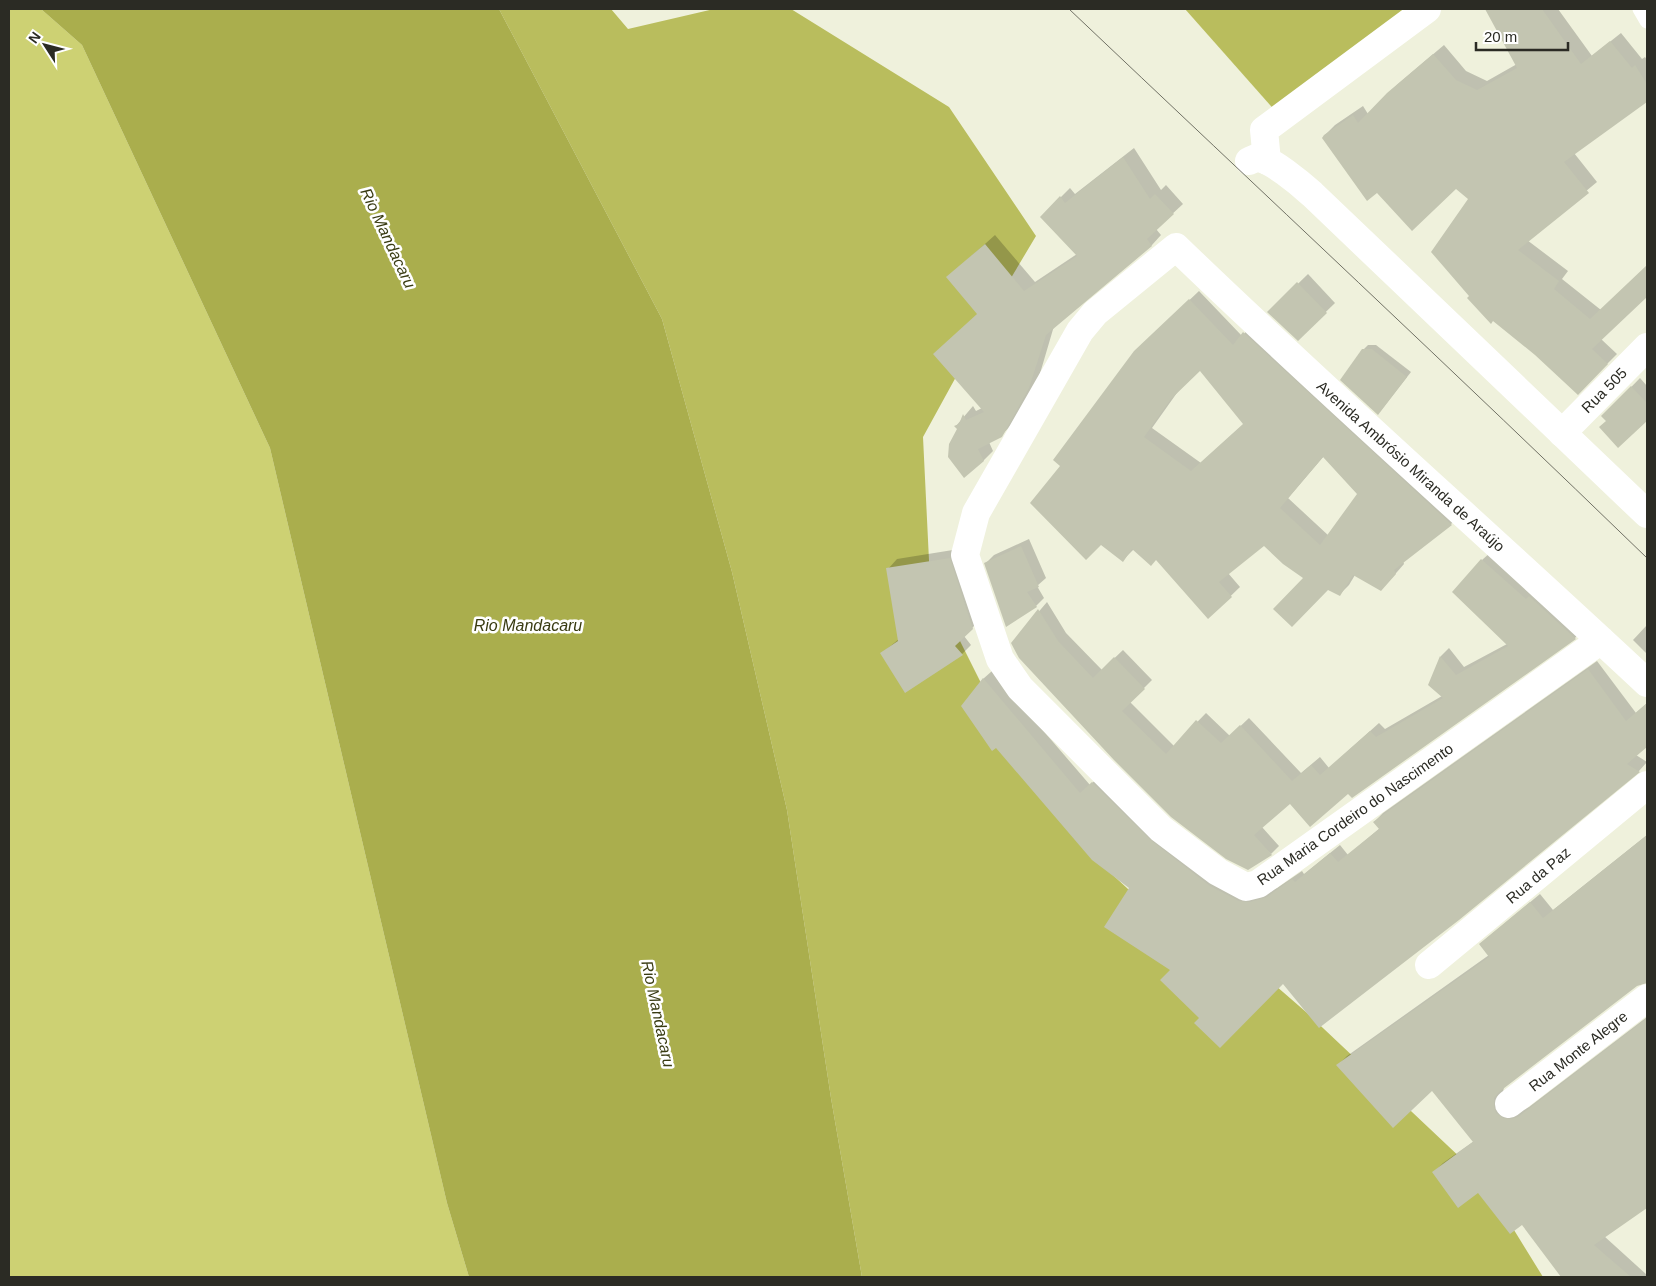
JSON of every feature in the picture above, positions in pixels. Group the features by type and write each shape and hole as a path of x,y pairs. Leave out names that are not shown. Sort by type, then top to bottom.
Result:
{"street":[{"path":"1427,9 1264,130 1258,161 1288,174 1312,194 1647,514"},
{"name":"Rua Maria Cordeiro do Nascimento","path":"1176,246 1095,312 1080,331 976,514 965,555 1000,659 1015,681 1161,829 1195,856 1236,884 1246,887 1258,884 1601,640"},
{"name":"Avenida Ambrósio Miranda de Araújo","path":"1176,246 1266,334 1647,683"},
{"name":"Rua 505","path":"1562,433 1647,347"},
{"name":"Rua da Paz","path":"1429,965 1647,785"},
{"name":"Rua Monte Alegre","path":"1509,1104 1647,998"}],"lane":[{"path":"1640,9 1647,21"}],"shaded area":[{"path":"9,9 41,9 82,45 270,448 447,1203 469,1277 9,1277"},
{"path":"499,9 611,9 628,29 714,9 791,9 949,107 1036,236 1002,293 923,437 930,581 1018,757 1115,877 1128,889 1199,940 1238,953 1306,1012 1482,1178 1543,1277 862,1277 831,1098 787,810 732,572 662,319"},
{"path":"1185,9 1405,9 1278,114"}],"water":[{"name":"Rio Mandacaru","path":"41,9 499,9 662,319 732,572 787,810 831,1098 862,1277 469,1277 447,1203 270,448 82,45"}],"building":[{"path":"1485,9 1542,9 1581,64 1610,41 1632,68 1635,65 1647,84 1647,102 1564,162 1589,193 1518,250 1559,281 1554,289 1590,319 1647,265 1647,297 1592,349 1608,364 1578,395 1535,355 1493,321 1491,324 1467,298 1469,296 1431,252 1468,199 1456,189 1412,231 1377,193 1367,201 1322,138 1353,115 1358,123 1387,93 1433,54 1456,80 1477,90 1517,68"},
{"path":"1123,157 1150,199 1155,194 1174,214 1147,239 1152,246 1046,335 1029,388 1002,437 978,449 984,461 964,478 948,457 949,444 957,429 954,426 959,424 963,414 966,420 984,412 933,354 977,314 946,277 985,244 1024,291 1077,256 1040,217 1060,196 1065,203"},
{"path":"1297,282 1327,313 1298,341 1267,312"},
{"path":"1189,299 1233,345 1243,332 1452,525 1394,570 1396,574 1381,591 1353,575 1340,596 1328,590 1292,627 1273,609 1303,578 1283,564 1264,546 1219,582 1232,597 1208,619 1156,560 1151,566 1132,549 1123,562 1101,545 1086,560 1030,503 1060,466 1053,460 1134,351","holes":["1200,371 1243,424 1191,471 1144,437 1171,399","1323,457 1357,494 1320,545 1280,508"]},
{"path":"1362,349 1372,349 1407,377 1378,415 1340,380"},
{"path":"1631,386 1647,403 1647,421 1618,448 1599,427 1606,421 1601,416"},
{"path":"1021,546 1039,587 1027,592 1037,607 1006,627 984,563"},
{"path":"950,558 973,629 955,646 963,655 905,693 880,653 898,641 886,568"},
{"path":"1481,559 1526,599 1529,596 1576,639 1352,798 1348,794 1310,827 1290,804 1254,835 1272,855 1248,870 1226,859 1171,817 1114,760 1019,658 1011,643 1038,609 1058,641 1093,678 1114,657 1145,689 1122,711 1166,754 1196,720 1221,743 1240,725 1292,781 1311,765 1320,775 1370,731 1376,737 1443,698 1428,685 1440,656 1456,675 1508,646 1452,592"},
{"path":"1588,669 1626,721 1647,703 1647,747 1627,764 1640,772 1459,920 1319,1028 1283,984 1220,1048 1194,1023 1199,1018 1160,980 1170,970 1104,927 1129,888 1092,860 996,748 992,751 961,706 983,678 1080,793 1092,782 1152,841 1210,886 1239,901 1250,902 1267,897 1292,879 1295,882 1330,853 1338,862 1379,829 1373,822"},
{"path":"1647,835 1647,983 1637,986 1499,1092 1494,1098 1496,1113 1503,1118 1511,1119 1518,1117 1647,1018 1647,1208 1594,1245 1631,1277 1561,1277 1522,1225 1510,1234 1478,1193 1458,1208 1432,1172 1473,1142 1432,1091 1393,1128 1336,1065 1489,957 1479,944 1530,902 1543,918"}],"tram line":[{"path":"1069,9 1647,558"}]}
